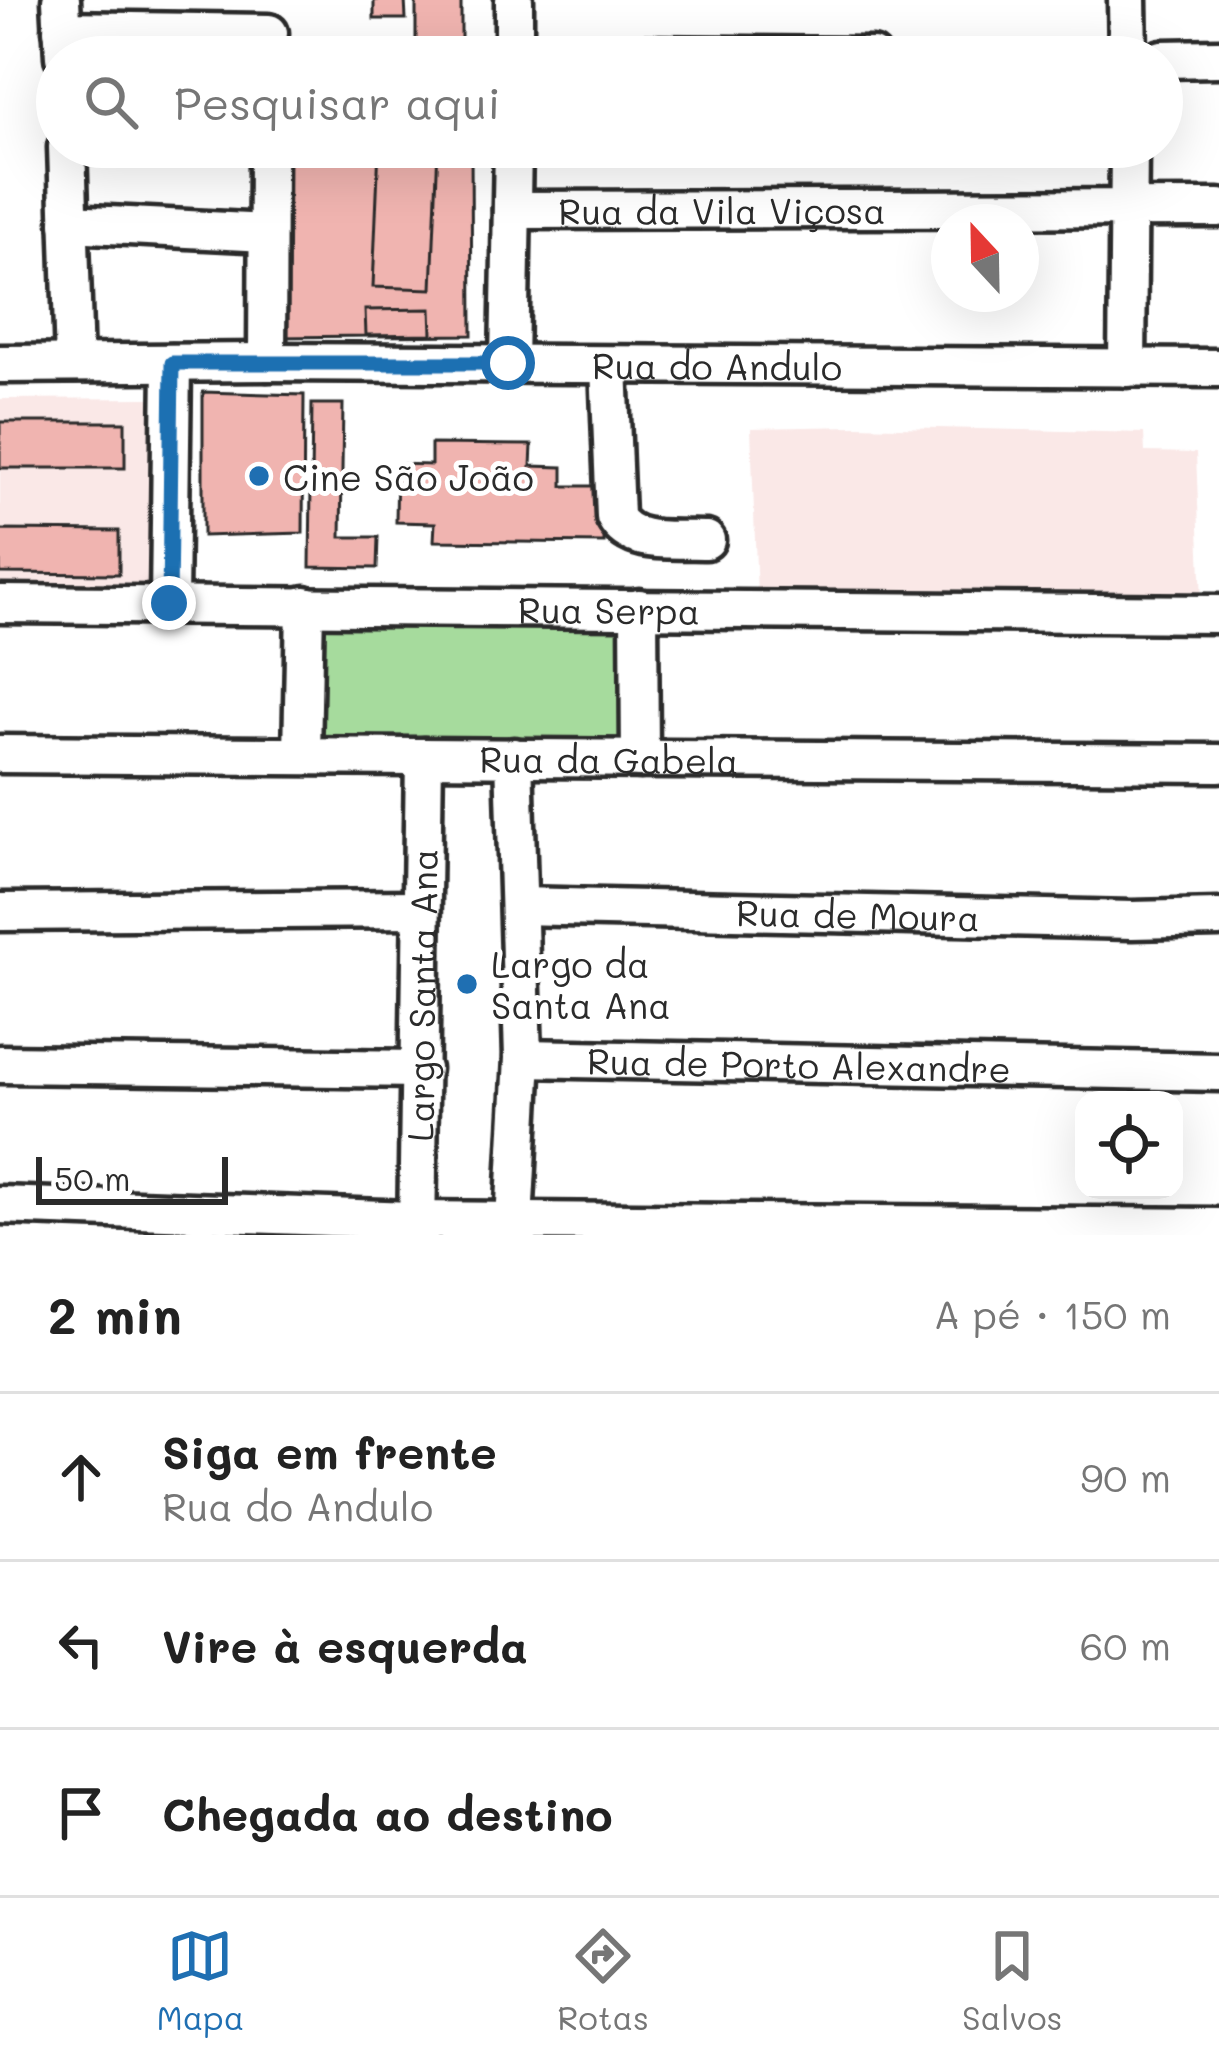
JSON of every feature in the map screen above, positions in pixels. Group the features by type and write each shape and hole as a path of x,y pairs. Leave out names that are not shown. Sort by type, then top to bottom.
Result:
{"street":[{"path":"514,0 514,36"},
{"path":"1127,0 1128,36"},
{"path":"62,29 269,30"},
{"path":"1183,59 1219,58"},
{"path":"68,168 74,363"},
{"path":"267,362 268,168"},
{"path":"508,363 513,168"},
{"path":"1127,368 1129,168"},
{"name":"Rua da Vila Viçosa","path":"512,210 1219,208"},
{"path":"70,223 268,233"},
{"path":"169,603 172,363"},
{"name":"Rua do Andulo","path":"0,364 1219,368"},
{"path":"609,365 615,517 637,537 706,540"},
{"name":"Rua Serpa","path":"0,604 1219,614"},
{"path":"302,755 305,605"},
{"path":"639,608 640,759"},
{"name":"Rua da Gabela","path":"0,754 1219,764"},
{"name":"Largo Santa Ana","path":"418,1227 424,757"},
{"path":"514,757 523,1058 514,1221"},
{"name":"Rua de Moura","path":"519,906 1209,918"},
{"path":"0,912 421,909"},
{"name":"Rua de Porto Alexandre","path":"523,1058 1219,1072"},
{"path":"0,1064 421,1069"},
{"path":"0,1204 418,1227 514,1221 1219,1227"}],"shaded area":[{"path":"152,398 147,587 0,587 0,399"},
{"path":"751,428 1144,433 1145,452 1196,453 1202,602 757,597"}],"green space":[{"path":"314,615 632,615 631,745 314,745"}],"building":[{"path":"374,0 405,0 406,19 374,19"},
{"path":"416,0 461,0 461,36 416,36"},
{"path":"273,168 471,168 472,335 273,337"},
{"path":"378,168 437,168 432,289 373,287"},
{"path":"431,309 432,334 366,335 365,310"},
{"path":"203,392 304,395 303,533 203,536"},
{"path":"312,404 343,404 341,537 378,537 377,568 310,567"},
{"path":"0,422 125,422 125,468 0,468"},
{"path":"431,444 532,445 531,466 563,467 563,486 605,486 604,543 434,541 435,523 396,522 397,464 431,465"},
{"path":"0,530 119,531 119,574 0,573"}],"place":[{"name":"Cine São João","path":"259,476"},
{"name":"Largo da Santa Ana","path":"467,984"}],"route":[{"path":"169,603 172,363 508,363"}]}
